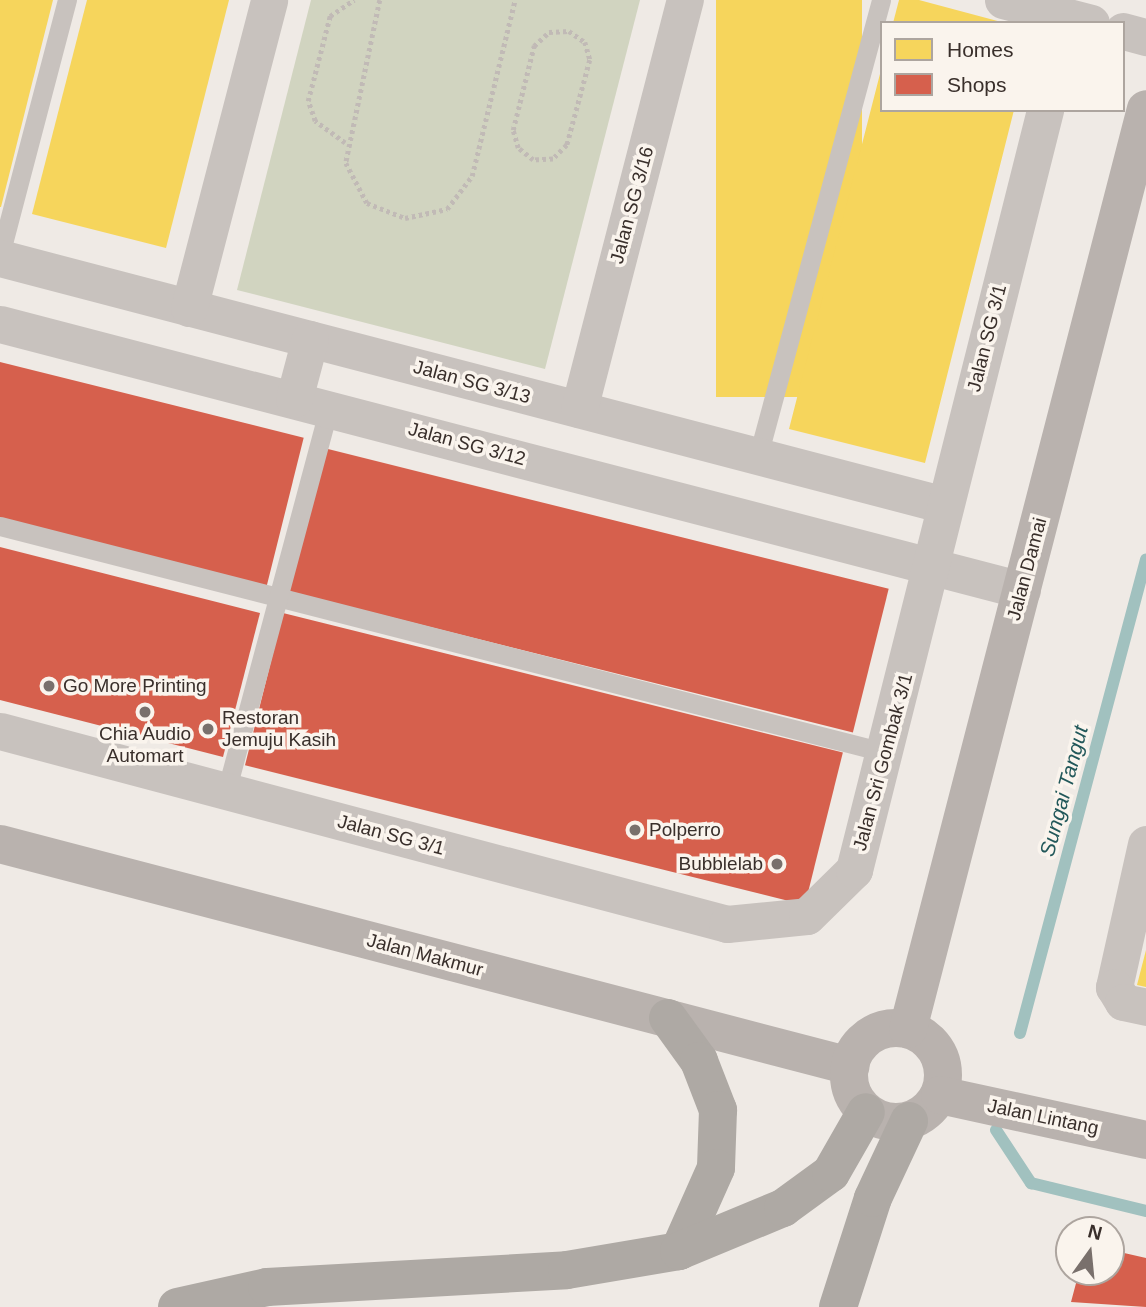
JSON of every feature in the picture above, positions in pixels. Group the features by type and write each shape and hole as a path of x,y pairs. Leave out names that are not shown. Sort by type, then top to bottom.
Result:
{"highway":[{"path":"668,1018 699,1061 718,1110 716,1168 679,1251"},
{"path":"177,1307 267,1287 567,1270 679,1251 783,1208 831,1173 866,1112"},
{"path":"838,1307 873,1198 909,1121"}],"street":[{"path":"189,308 269,0"},
{"name":"Jalan SG 3/16","path":"579,409 685,0"},
{"path":"1003,0 1074,16"},
{"path":"1125,32 1146,37"},
{"name":"Jalan Damai","path":"908,1029 1146,109"},
{"name":"Jalan SG 3/1","path":"933,566 945,505 1044,112"},
{"name":"Jalan SG 3/13","path":"0,256 310,340 945,505"},
{"name":"Jalan SG 3/12","path":"0,324 1022,590"},
{"path":"294,399 310,340"},
{"name":"Jalan Sri Gombak 3/1","path":"783,923 807,916 854,870 887,752 933,566"},
{"name":"Jalan SG 3/1","path":"0,732 727,924 783,923"},
{"name":"Jalan Makmur","path":"0,844 850,1066"},
{"path":"1146,844 1114,986 1123,1002 1146,1007"},
{"path":"908,1029 939,1054 940,1095 909,1121 880,1120 866,1112 853,1096 850,1066 864,1039 877,1031 908,1029"},
{"name":"Jalan Lintang","path":"940,1095 1146,1140"}],"lane":[{"path":"0,256 67,0"},
{"path":"758,456 881,0"},
{"path":"226,792 329,408"},
{"path":"0,526 277,601 887,752"}],"path":[{"path":"345,143 315,121 308,101 330,16 354,0"},
{"path":"380,0 345,143 354,186 367,203 405,218 447,209 472,176 515,0"},
{"path":"569,31 585,42 590,60 567,145 543,160 525,155 513,130 534,46 549,32 569,31"}],"green space":[{"path":"311,0 640,0 545,369 237,290"}],"building: Homes":[{"path":"0,0 53,0 1,207 0,207"},
{"path":"87,0 229,0 166,248 32,214"},
{"path":"716,0 862,0 862,397 716,397"},
{"path":"899,0 919,0 998,21 894,21"},
{"path":"880,74 880,112 1013,112 925,463 789,429"},
{"path":"1146,950 1146,987 1137,985"}],"building: Shops":[{"path":"0,362 304,438 266,588 0,522"},
{"path":"324,448 889,589 853,732 288,592"},
{"path":"0,547 260,613 223,757 0,700"},
{"path":"283,613 843,753 805,905 245,765"},
{"path":"1125,1253 1146,1258 1146,1307 1071,1302 1075,1286 1125,1286"}],"waterway":[{"name":"Sungai Tangut","path":"1020,1033 1146,559"},
{"name":"Sungai Tangut","path":"996,1130 1031,1183 1146,1211"}],"place":[{"name":"Go More Printing","path":"49,686"},
{"name":"Chia Audio Automart","path":"145,712"},
{"name":"Restoran Jemuju Kasih","path":"208,729"},
{"name":"Polperro","path":"635,830"},
{"name":"Bubblelab","path":"777,864"}]}
